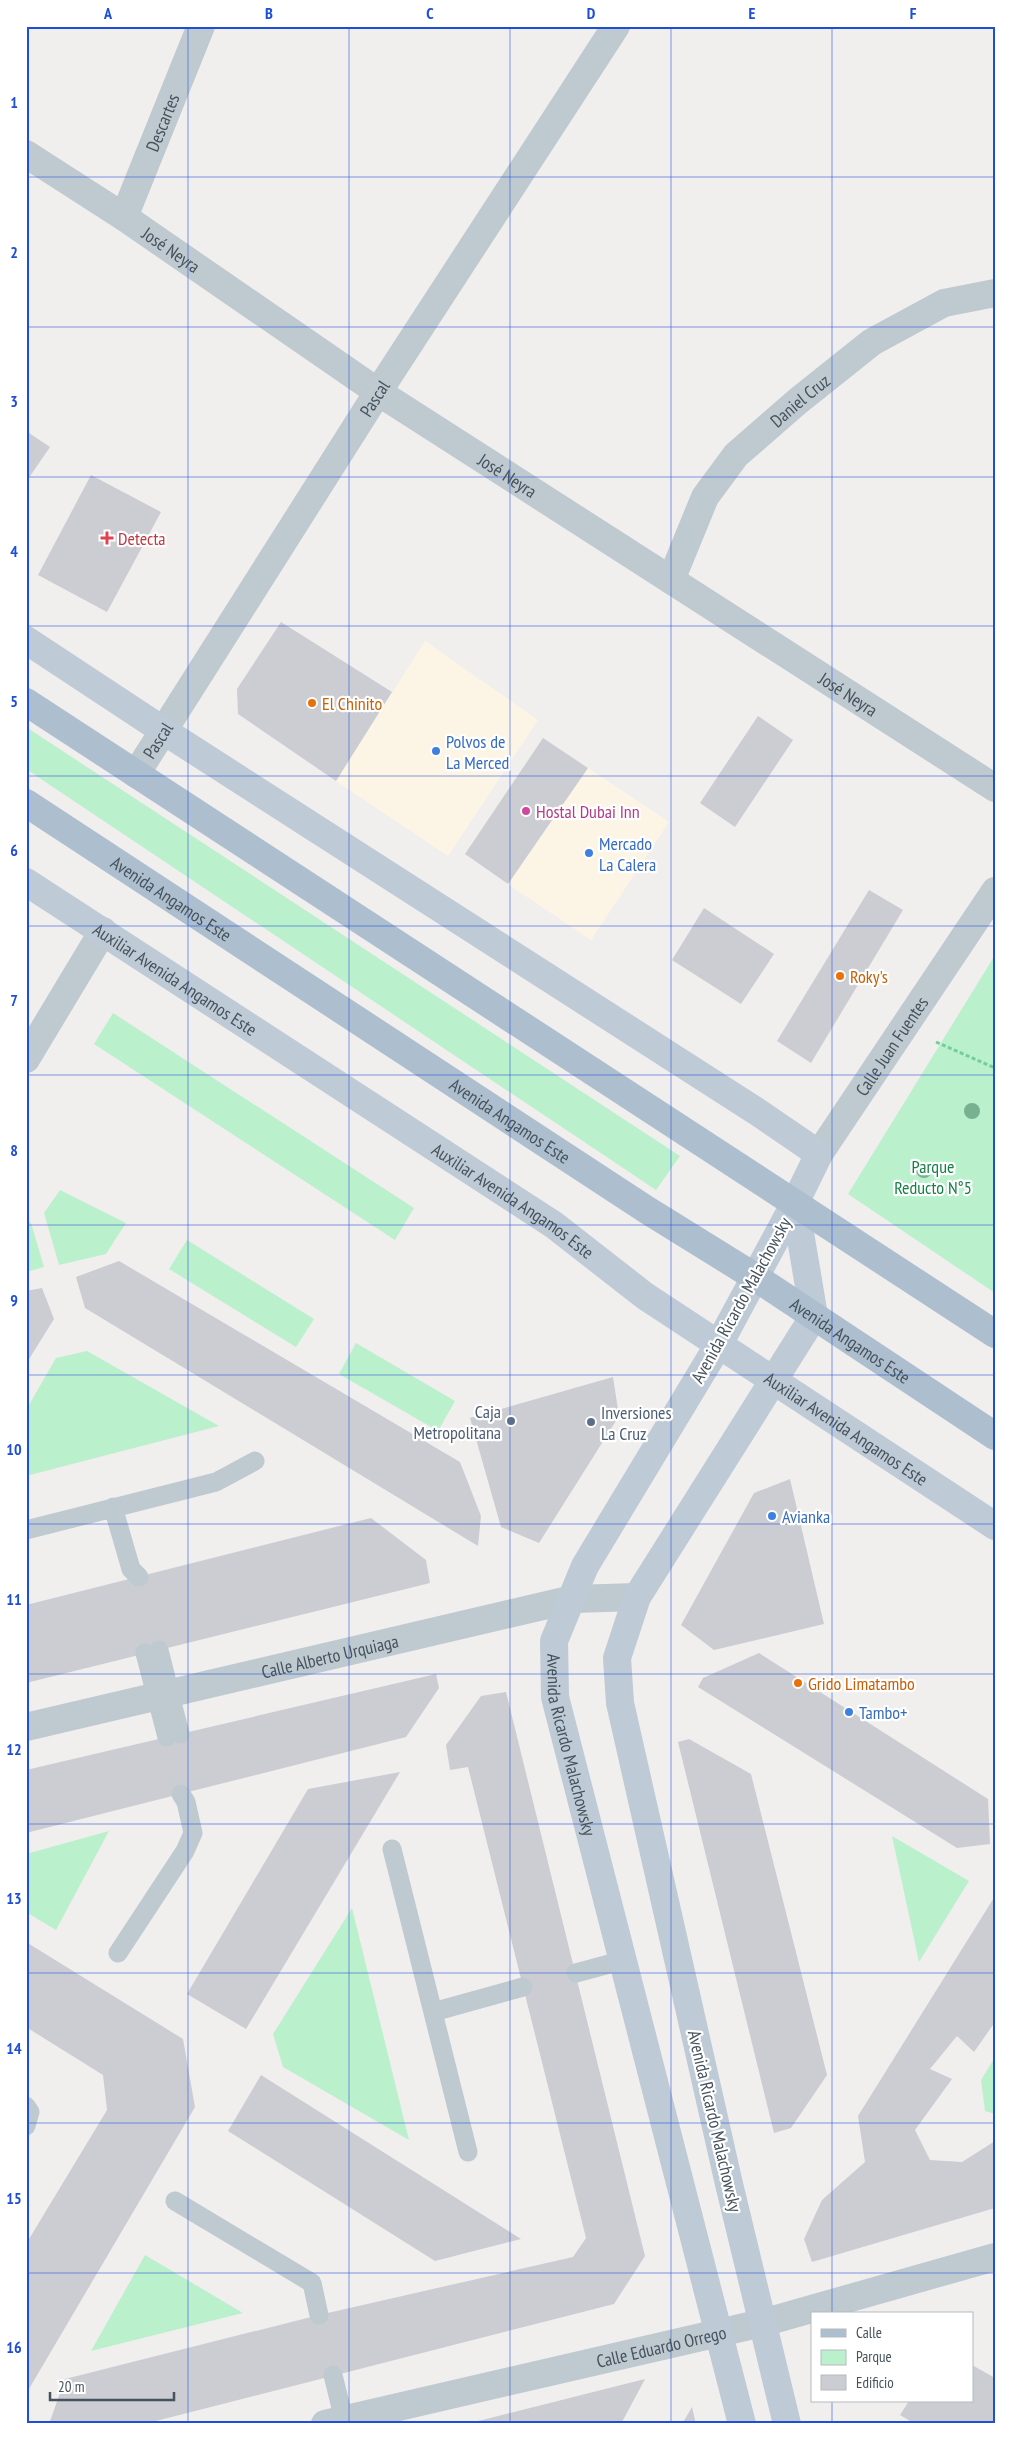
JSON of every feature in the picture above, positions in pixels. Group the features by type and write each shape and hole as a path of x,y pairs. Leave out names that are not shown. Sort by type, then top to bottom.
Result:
{"main road":[{"path":"26,702 995,1334"},
{"name":"Avenida Angamos Este","path":"26,803 648,1210 755,1277 995,1436"}],"street":[{"name":"Descartes","path":"124,217 201,26"},
{"name":"Pascal","path":"136,774 378,392 616,26"},
{"name":"José Neyra","path":"26,154 124,217 378,392 995,788"},
{"name":"Daniel Cruz","path":"671,580 705,497 736,455 798,401 872,342 944,303 995,293"},
{"path":"26,640 164,731 759,1113 819,1154"},
{"name":"Auxiliar Avenida Angamos Este","path":"26,882 554,1224 645,1296 995,1526"},
{"name":"Calle Juan Fuentes","path":"795,1203 819,1154 995,891"},
{"path":"26,1059 104,931"},
{"name":"Avenida Ricardo Malachowsky","path":"742,2424 556,1697 554,1641 573,1599 585,1566 719,1344 795,1203"},
{"name":"Avenida Ricardo Malachowsky","path":"787,2424 762,2323 620,1703 617,1658 637,1597 814,1316 795,1203"},
{"name":"Calle Alberto Urquiaga","path":"26,1727 573,1599 637,1597"},
{"name":"Calle Eduardo Orrego","path":"338,2422 762,2323 995,2257"}],"lane":[{"path":"26,1530 216,1482 256,1461"},
{"path":"113,1507 132,1575"},
{"path":"152,1652 173,1736"},
{"path":"118,1952 184,1851 193,1833 187,1796"},
{"path":"392,1849 468,2152"},
{"path":"576,1973 624,1960"},
{"path":"433,2012 523,1987"},
{"path":"26,2106 30,2112 26,2126"},
{"path":"175,2201 312,2283 319,2315"},
{"path":"333,2375 338,2422"}],"path":[{"path":"903,1028 995,1068"}],"shaded area":[{"name":"Polvos de La Merced","path":"425,641 538,720 448,856 336,781"},
{"name":"Mercado La Calera","path":"588,768 669,822 591,940 508,884"}],"green space":[{"path":"26,727 680,1156 656,1190 26,769"},
{"name":"Parque Reducto N°5","path":"995,955 995,1293 848,1194"},
{"path":"113,1013 414,1208 395,1240 94,1044"},
{"path":"60,1190 126,1223 106,1254 59,1265 44,1213"},
{"path":"26,1220 31,1223 44,1267 26,1272"},
{"path":"187,1240 314,1319 296,1347 169,1269"},
{"path":"356,1343 455,1401 438,1431 339,1374"},
{"path":"87,1351 219,1426 26,1476 26,1410 56,1358"},
{"path":"109,1831 56,1930 26,1912 26,1854"},
{"path":"892,1836 969,1881 919,1962"},
{"path":"352,1908 409,2140 283,2067 273,2034"},
{"path":"995,2057 995,2114 985,2111 981,2080"},
{"path":"145,2255 243,2313 91,2351"}],"building":[{"path":"26,431 50,447 26,482"},
{"path":"91,475 161,512 107,612 38,575"},
{"name":"El Chinito","path":"281,622 392,692 336,781 238,714 237,689"},
{"path":"758,716 793,740 735,827 700,803"},
{"name":"Hostal Dubai Inn","path":"543,738 588,768 508,884 465,854"},
{"name":"Roky's","path":"869,890 903,910 811,1063 777,1041"},
{"path":"704,908 774,954 741,1004 672,960"},
{"path":"119,1261 460,1462 481,1516 478,1546 85,1308 76,1277"},
{"path":"42,1288 54,1319 26,1364 26,1291"},
{"path":"613,1377 619,1416 539,1543 501,1527 470,1418"},
{"path":"790,1479 824,1624 714,1650 681,1625 754,1493"},
{"path":"371,1518 426,1560 430,1583 26,1683 26,1605"},
{"path":"759,1653 988,1799 990,1844 957,1848 698,1687 703,1678"},
{"path":"436,1674 439,1688 406,1737 26,1833 26,1770"},
{"path":"506,1692 645,2256 614,2304 144,2424 49,2424 65,2379 319,2315 573,2257 586,2238 468,1767 450,1770 446,1745 481,1696"},
{"path":"689,1739 751,1774 827,2075 791,2128 774,2133 678,1742"},
{"path":"400,1772 246,2029 187,1994 308,1789"},
{"path":"995,1896 995,2022 974,2052 957,2036 930,2069 952,2079 915,2130 930,2160 962,2162 995,2141 995,2208 812,2262 804,2239 822,2200 865,2162 858,2116"},
{"path":"26,1942 183,2039 195,2107 26,2394 26,2244 107,2110 103,2075 26,2027"},
{"path":"261,2075 521,2239 435,2261 228,2131"},
{"path":"974,2366 995,2378 995,2424 915,2424 900,2415 908,2402 974,2402"},
{"path":"645,2379 621,2424 470,2424 470,2423"},
{"path":"692,2407 696,2424 682,2424"}],"place":[{"name":"Detecta","path":"107,538"},
{"name":"El Chinito","path":"312,703"},
{"name":"Polvos de La Merced","path":"436,751"},
{"name":"Hostal Dubai Inn","path":"526,811"},
{"name":"Mercado La Calera","path":"589,853"},
{"name":"Roky's","path":"840,976"},
{"name":"Caja Metropolitana","path":"511,1421"},
{"name":"Inversiones La Cruz","path":"591,1422"},
{"name":"Avianka","path":"772,1516"},
{"name":"Grido Limatambo","path":"798,1683"},
{"name":"Tambo+","path":"849,1712"}]}
